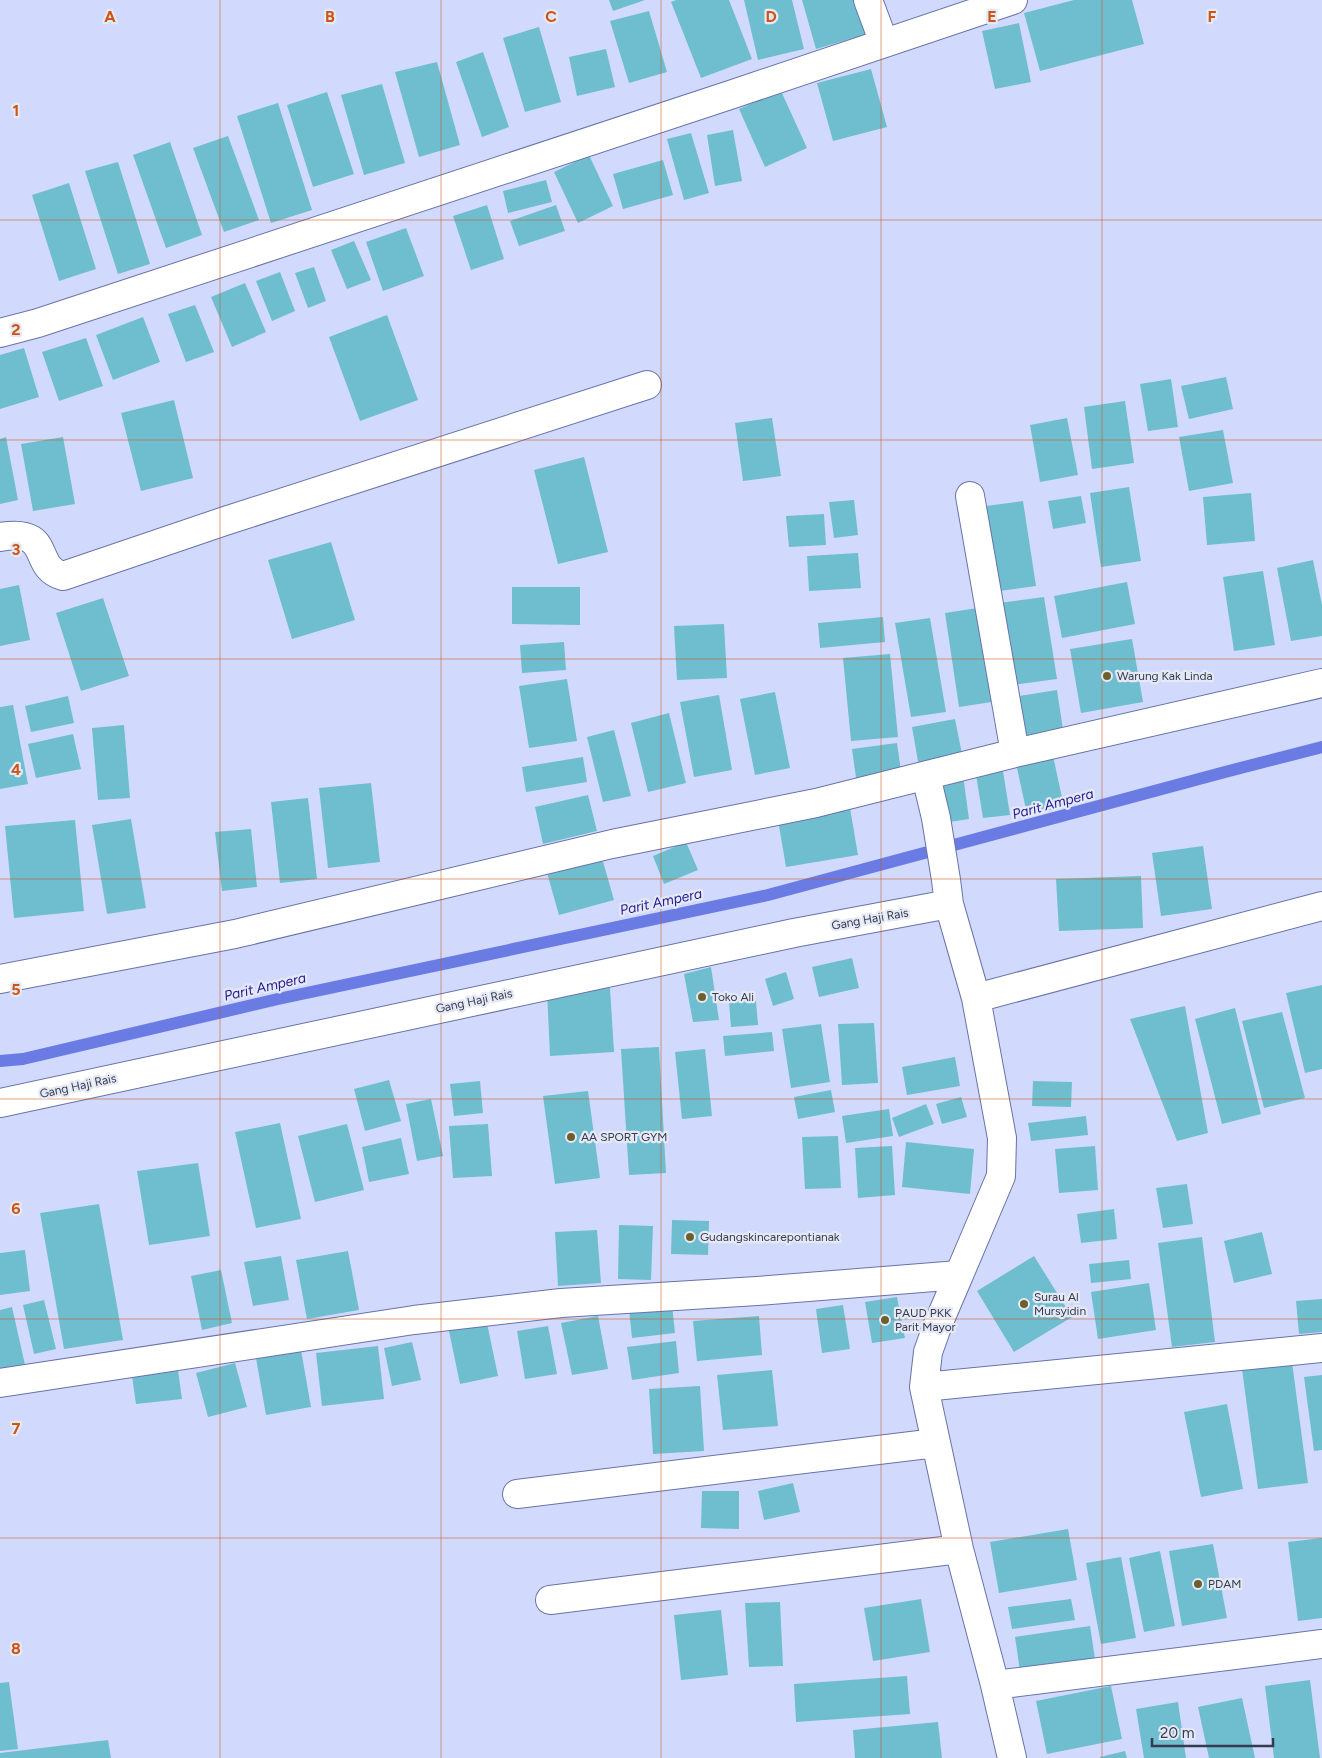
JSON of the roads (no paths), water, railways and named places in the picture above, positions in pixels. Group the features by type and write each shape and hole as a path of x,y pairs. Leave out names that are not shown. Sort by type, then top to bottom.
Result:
{"street":[{"path":"868,0 884,43"},
{"path":"0,333 38,323 1014,0"},
{"path":"0,537 28,537 36,542 46,564 55,574 63,576 224,521 647,385"},
{"path":"970,496 1015,753"},
{"path":"0,979 235,934 612,844 816,803 1015,753 1322,683"},
{"path":"926,776 936,818 947,892 976,998 1002,1138 1001,1176 938,1324 928,1352 924,1387 959,1549 996,1685 1012,1758"},
{"name":"Gang Haji Rais","path":"0,1103 794,933 947,892"},
{"path":"976,998 1322,906"},
{"path":"0,1383 414,1320 561,1303 757,1291 959,1275"},
{"path":"924,1387 1322,1348"},
{"path":"518,1494 936,1443"},
{"path":"550,1600 959,1549"},
{"path":"996,1685 1322,1644"}],"waterway":[{"name":"Parit Ampera","path":"0,1061 23,1059 278,999 768,895 1322,747"}],"place":[{"name":"Warung Kak Linda","path":"1107,676"},
{"name":"Toko Ali","path":"702,997"},
{"name":"AA SPORT GYM","path":"571,1137"},
{"name":"Gudangskincarepontianak","path":"690,1237"},
{"name":"Surau Al Mursyidin","path":"1024,1304"},
{"name":"PAUD PKK Parit Mayor","path":"885,1320"},
{"name":"PDAM","path":"1198,1584"}]}
